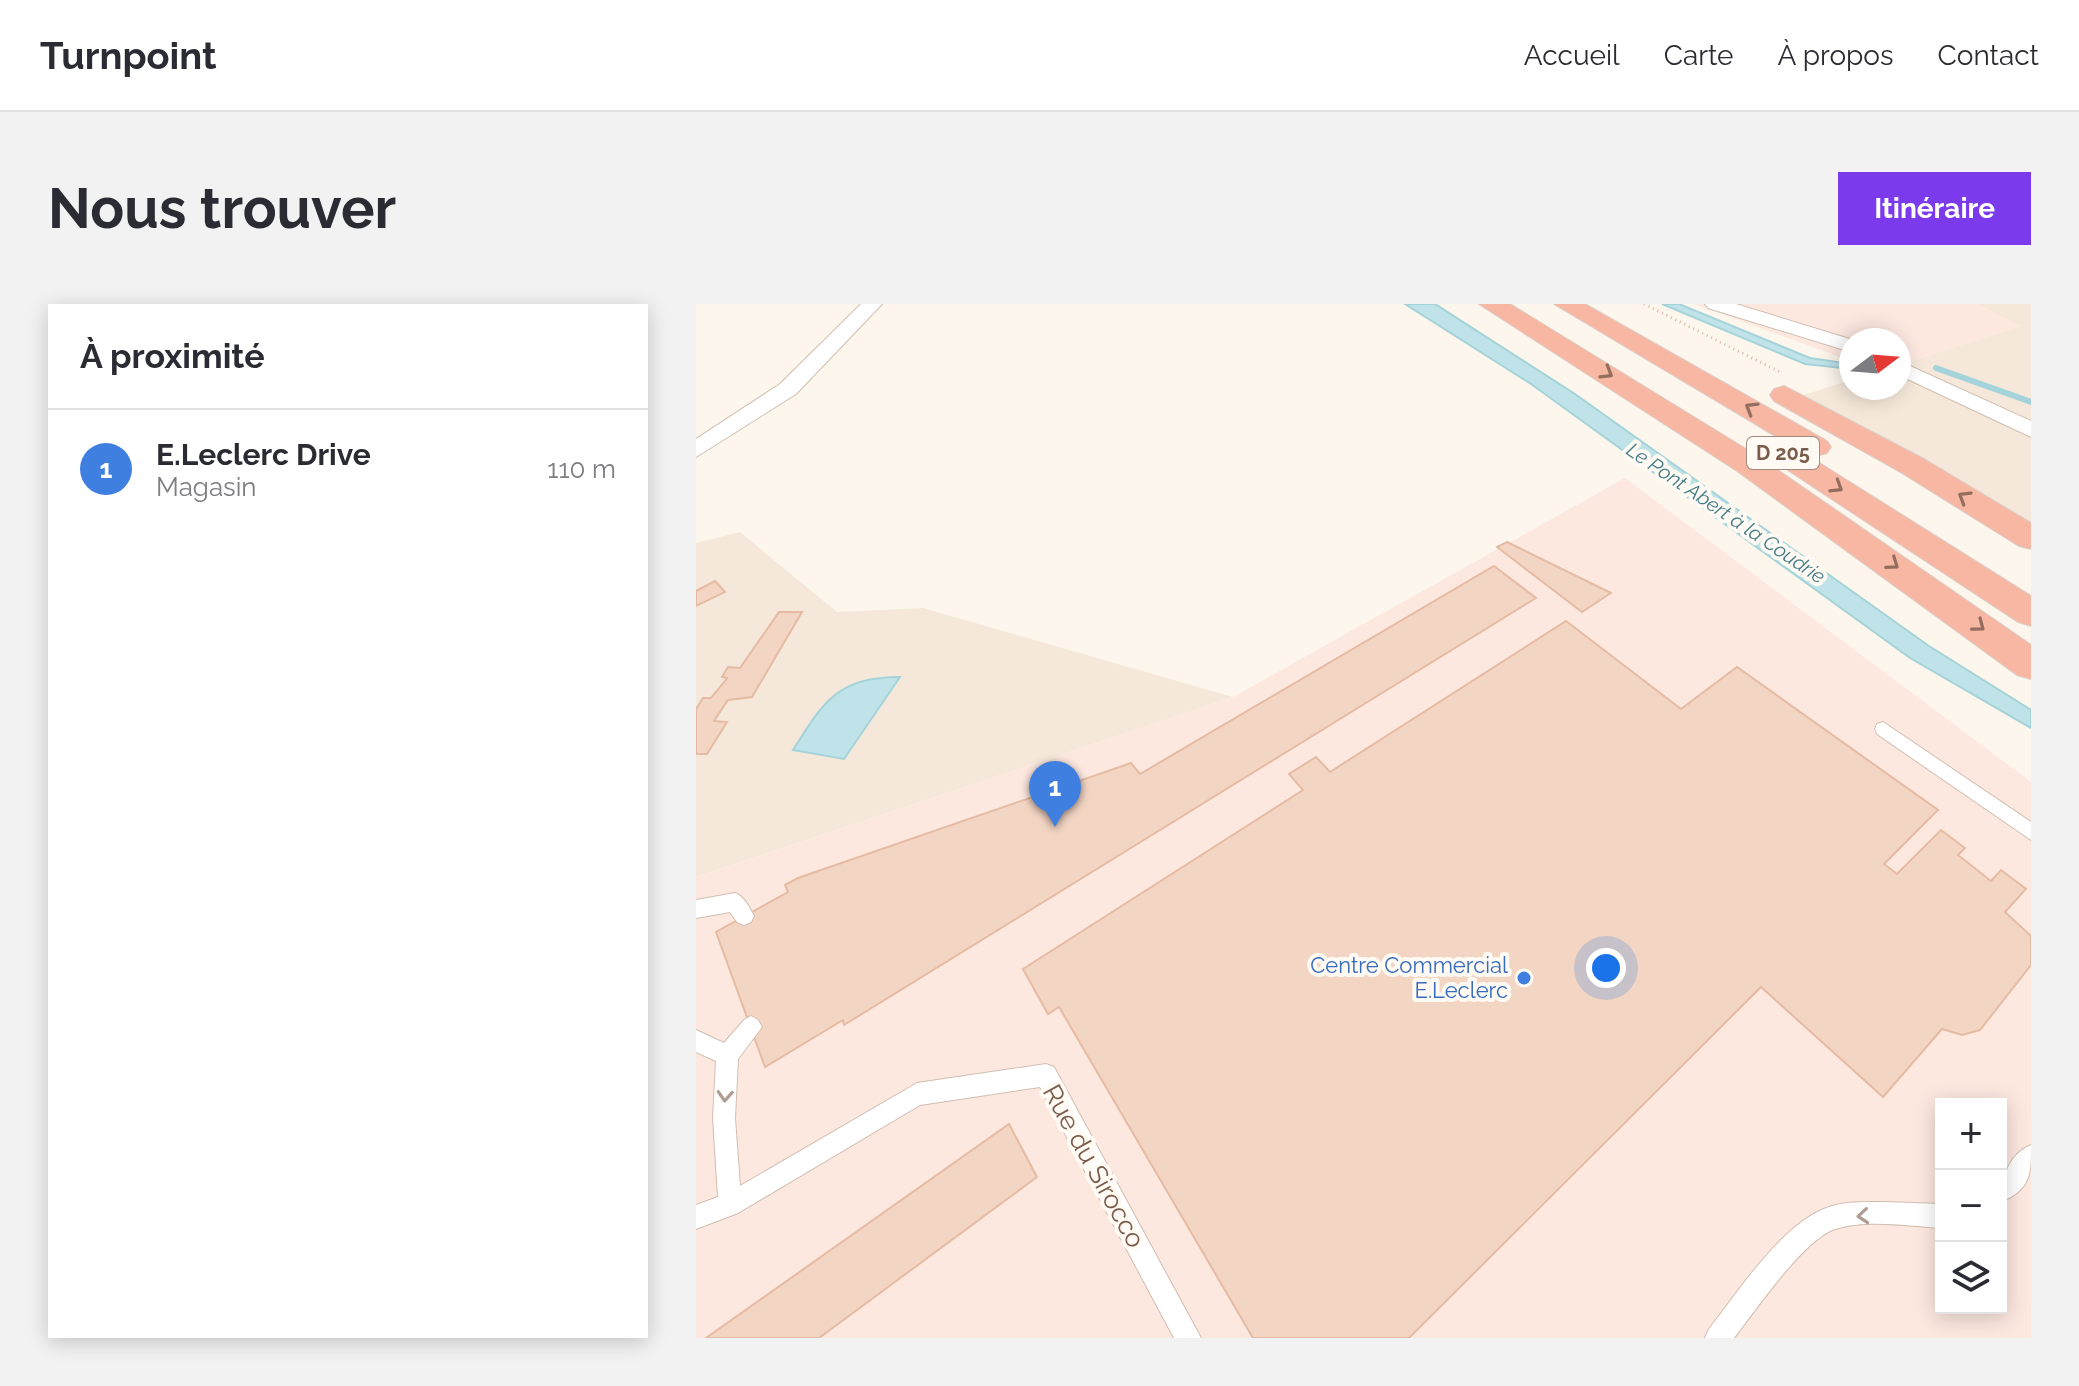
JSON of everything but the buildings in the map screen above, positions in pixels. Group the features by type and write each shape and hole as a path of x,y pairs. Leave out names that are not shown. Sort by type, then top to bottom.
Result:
{"highway":[{"path":"1492,304 1748,464 2031,665"},
{"name":"D 205","path":"1529,304 1712,409 2031,613"},
{"name":"D 205","path":"1567,304 1835,458 2031,583"},
{"path":"1604,304 1830,420 2031,538"}],"street":[{"path":"696,450 788,389 872,304"},
{"path":"1715,304 1839,342"},
{"path":"1911,373 2031,430"}],"lane":[{"path":"1883,729 2031,832"},
{"path":"696,909 735,902 744,916"},
{"path":"730,1205 724,1118 727,1055 751,1027"},
{"path":"696,1041 727,1055"},
{"name":"Rue du Sirocco","path":"696,1217 730,1205 917,1094 1046,1075 1188,1338"},
{"path":"2007,1187 2031,1156"},
{"path":"1718,1338 1776,1265 1827,1219 1876,1215 1935,1216"}],"shaded area":[{"path":"1694,304 1977,304 2021,326 1911,361 1911,328 1839,328 1839,357"},
{"path":"1977,304 2031,304 2031,528 1804,395 1839,384 1839,400 1911,400 1911,361 2020,326"},
{"path":"1625,478 2031,782 2031,1338 696,1338 696,877 1233,697"},
{"path":"740,532 837,612 923,608 1233,697 696,877 696,543"}],"water":[{"name":"Le Pont Abert à la Coudrie","path":"1405,304 1435,304 1575,394 1929,646 2031,710 2031,728 1910,658 1531,384"},
{"path":"1662,304 1679,304 1810,358 1839,362 1839,368 1805,364"},
{"path":"900,677 844,759 793,750 824,706 847,687 879,678"}],"waterway":[{"path":"1936,368 2031,402"}],"place":[{"name":"E.Leclerc Drive","path":"1055,827"},
{"name":"Centre Commercial E.Leclerc","path":"1524,978"}]}
